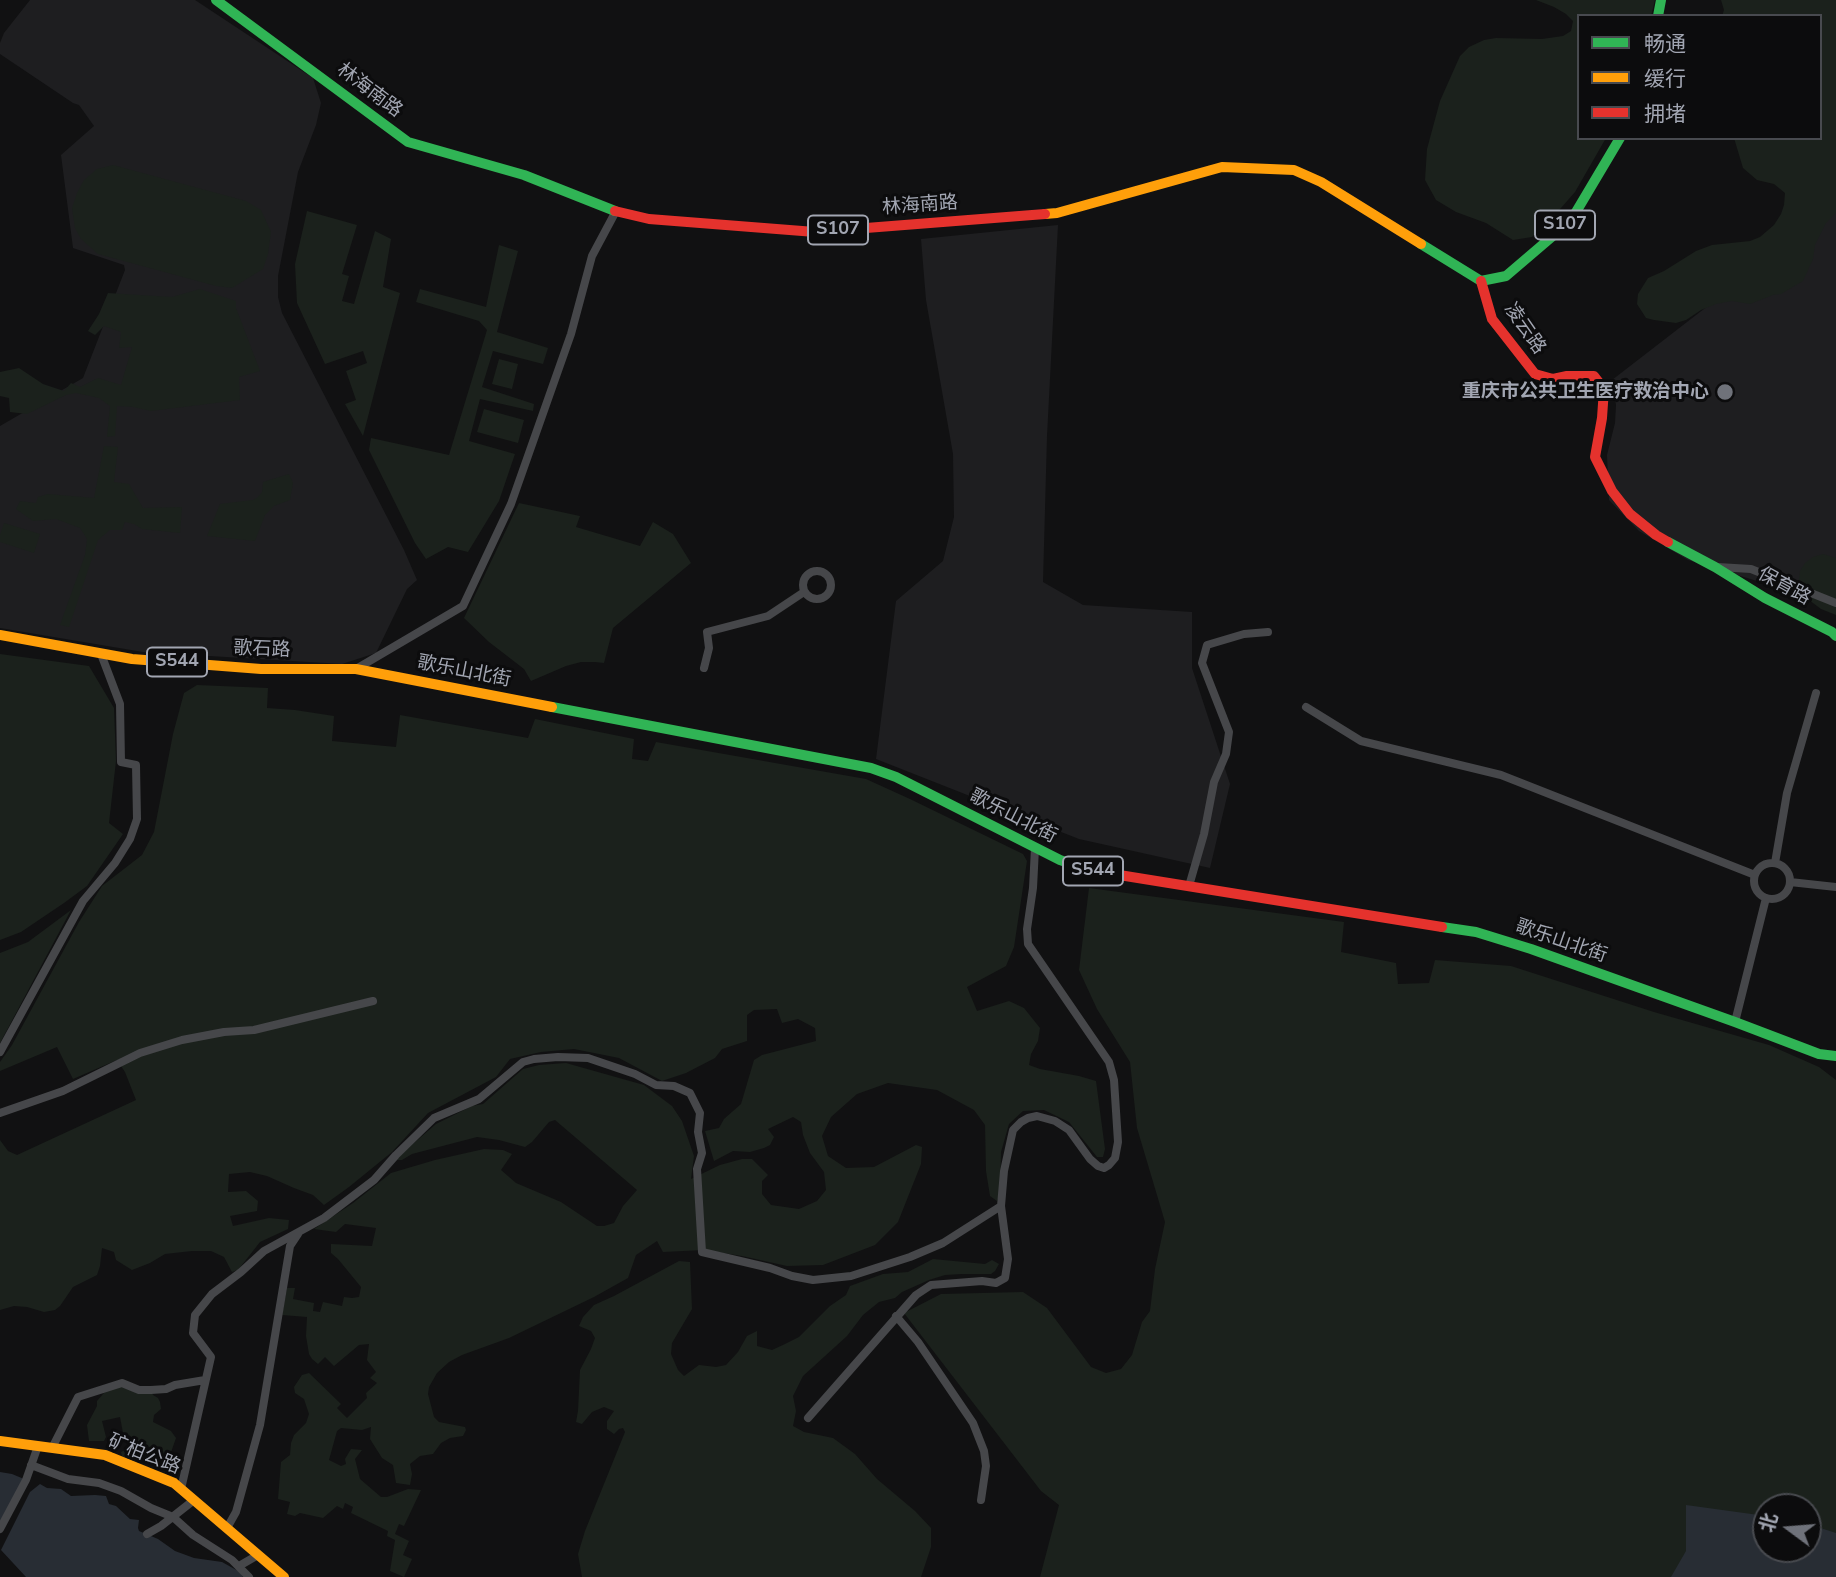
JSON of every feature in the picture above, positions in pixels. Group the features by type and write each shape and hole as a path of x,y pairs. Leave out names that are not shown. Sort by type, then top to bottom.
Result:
{"main road":[{"name":"林海南路","path":"216,0 408,142 524,176 616,211 649,219 815,232 1057,213 1222,167 1294,170 1321,182 1481,281"},
{"name":"凌云路","path":"1619,140 1576,212 1561,229 1506,276 1481,281 1492,319 1535,374 1553,379 1594,376 1604,389 1595,457 1612,491 1630,514 1656,534 1715,567"},
{"name":"保育路","path":"1715,567 1765,598 1836,636"},
{"name":"歌石路","path":"0,635 132,659 261,668 356,669"},
{"name":"歌乐山北街","path":"356,669 871,768 896,777 1060,860 1092,871 1476,932 1531,949 1819,1054 1836,1056"},
{"name":"矿柏公路","path":"0,1441 105,1455 174,1483 282,1576"}],"street":[{"path":"356,669 463,606 510,504 571,334 593,256 616,211"},
{"path":"1715,567 1751,569 1836,603"},
{"path":"704,668 709,648 708,632 768,617 804,592"},
{"path":"1189,886 1204,834 1214,782 1226,754 1229,732 1202,663 1207,645 1244,634 1268,632"},
{"path":"0,1052 83,901 131,839 137,819 136,765 121,762 120,704 101,654"},
{"path":"1775,863 1787,793 1816,693"},
{"path":"1306,707 1361,741 1501,775 1755,874"},
{"path":"808,1418 916,1295 931,1285 982,1281 996,1283 1005,1278 1008,1259 1001,1206 1004,1171 1013,1130 1021,1122 1028,1118 1055,1121 1069,1130 1090,1160 1098,1166 1104,1168 1115,1158 1118,1142 1114,1080 1108,1062 1028,944 1035,848"},
{"path":"1775,863 1787,871 1790,882 1788,889 1780,897 1766,898 1755,889 1755,874 1760,867 1775,863"},
{"path":"1790,882 1836,887"},
{"path":"1735,1022 1766,898"},
{"path":"0,1112 63,1091 140,1053 182,1040 224,1032 254,1030 373,1001"},
{"path":"181,1489 211,1357 194,1332 195,1315 212,1294 264,1251 324,1218 374,1180 434,1118 479,1099 523,1062 558,1056 588,1058 635,1074 656,1085 674,1086 690,1093 700,1113 698,1132 702,1153 697,1169 702,1252 813,1280 851,1276 935,1247 1001,1206"},
{"path":"227,1528 236,1512 260,1425 290,1246 300,1231"},
{"path":"896,1316 918,1342 973,1423 984,1451 986,1466 981,1500"},
{"path":"52,1448 78,1397 122,1383 139,1390 151,1390 205,1380"},
{"path":"0,1530 26,1480 38,1446"},
{"path":"31,1465 68,1479 99,1483 121,1491 173,1517 193,1535 239,1566 249,1577"},
{"path":"147,1534 194,1500"},
{"path":"239,1566 258,1555"}],"shaded area":[{"path":"30,0 195,0 313,78 321,103 316,125 298,172 278,276 278,297 282,313 417,580 407,589 376,653 342,664 143,652 0,628 0,426 83,378 125,270 124,265 73,248 61,155 94,126 79,105 0,54 4,33"},
{"path":"1536,0 1655,0 1652,14 1577,14 1577,140 1605,140 1575,192 1561,208 1532,237 1513,240 1486,223 1456,212 1436,200 1425,180 1427,149 1440,101 1460,56 1469,47 1484,40 1563,36 1571,31 1573,21 1554,7"},
{"path":"1721,0 1836,0 1836,213 1826,223 1815,245 1813,259 1803,281 1781,294 1750,304 1732,301 1716,304 1676,323 1654,320 1646,318 1637,304 1638,294 1648,278 1712,245 1750,241 1760,237 1774,225 1781,214 1785,193 1774,184 1757,180 1743,168 1735,140 1822,140 1822,14 1723,14"},
{"path":"113,165 246,201 261,210 271,232 263,269 232,288 98,254 81,239 75,228 72,208 84,180 97,169"},
{"name":"重庆市公共卫生医疗救治中心","path":"1836,187 1836,605 1688,560 1639,531 1609,500 1607,455 1615,423 1616,405 1612,380 1731,288"},
{"path":"307,211 357,225 342,274 349,276 342,301 354,304 375,231 391,239 383,287 400,293 363,436 345,404 356,400 346,371 367,363 363,351 325,364 297,303 295,264"},
{"path":"1058,225 1047,436 1043,582 1083,605 1192,612 1192,668 1230,784 1210,868 1079,839 876,759 896,601 943,561 954,517 953,454 926,300 921,239"},
{"path":"499,245 518,251 497,332 548,348 543,364 493,351 482,387 534,404 533,411 480,399 469,441 515,454 499,501 468,552 448,547 426,559 415,543 369,450 371,438 449,455 487,330 479,321 416,302 420,289 486,307"},
{"path":"200,289 236,301 236,308 260,371 239,377 240,400 151,411 117,406 115,436 107,437 110,406 99,398 76,393 66,395 27,414 10,412 9,398 0,396 0,372 19,368 43,384 64,391 71,383 80,387 98,378 121,385 132,347 119,348 121,332 104,326 95,335 88,331 108,293 172,297"},
{"path":"499,359 518,364 512,389 492,384"},
{"path":"484,409 524,420 518,443 477,432"},
{"path":"104,446 118,447 114,482 129,484 143,508 182,507 180,533 142,529 125,522 122,530 110,530 98,540 69,627 60,625 85,555 87,539 80,528 56,519 33,521 16,509 20,501 36,503 38,497 48,494 94,498"},
{"path":"289,474 293,483 290,500 274,506 265,515 255,541 207,536 220,504 253,500 262,492 263,482"},
{"path":"519,503 580,516 576,527 640,546 653,522 673,534 691,563 613,628 604,663 581,662 531,681 524,669 464,618"},
{"path":"4,523 40,534 34,553 0,542"},
{"path":"1823,554 1836,558 1836,615 1821,609 1801,590 1800,571 1813,557"},
{"path":"0,654 89,666 114,708 116,761 109,823 123,834 87,886 21,932 0,940"},
{"path":"197,685 268,688 267,708 334,716 332,741 396,747 400,715 528,738 535,719 634,739 632,759 648,761 656,742 866,779 1023,854 1027,861 1014,947 1006,966 967,987 977,1011 1009,1001 1024,1008 1040,1028 1029,1065 1096,1081 1105,1149 1103,1157 1097,1157 1069,1122 1044,1110 1023,1111 1009,1124 1001,1152 1000,1194 997,1201 990,1196 986,1171 985,1125 974,1110 937,1090 888,1083 857,1094 831,1117 822,1136 828,1156 846,1168 874,1167 916,1145 922,1147 921,1164 898,1222 875,1245 823,1265 787,1266 704,1250 663,1252 657,1241 636,1255 628,1278 509,1338 462,1355 437,1373 428,1394 434,1417 439,1422 465,1427 466,1430 463,1436 450,1438 441,1443 433,1454 420,1456 410,1464 410,1485 396,1483 393,1465 382,1458 370,1439 371,1427 362,1430 341,1428 337,1431 329,1460 341,1466 346,1464 345,1459 351,1449 362,1450 355,1459 360,1479 381,1497 408,1489 421,1490 404,1526 399,1524 395,1534 409,1541 403,1555 412,1559 404,1577 390,1571 395,1540 387,1536 388,1531 351,1513 353,1507 345,1503 343,1509 337,1506 323,1518 300,1513 295,1516 287,1514 290,1502 278,1499 281,1462 290,1455 294,1435 306,1423 309,1414 304,1399 295,1393 294,1387 302,1375 309,1373 341,1404 337,1408 347,1418 367,1398 366,1393 377,1383 370,1378 376,1372 367,1360 369,1344 359,1345 334,1366 325,1357 318,1364 309,1354 307,1317 282,1315 287,1288 295,1288 293,1299 314,1303 313,1311 320,1312 323,1302 342,1306 344,1297 359,1297 361,1287 331,1253 331,1244 372,1246 376,1228 345,1224 336,1232 314,1229 391,1173 484,1149 503,1150 512,1154 501,1170 516,1183 561,1202 597,1226 614,1223 623,1206 637,1190 555,1120 549,1122 525,1147 477,1137 397,1160 436,1124 472,1106 483,1104 523,1069 566,1063 644,1085 672,1106 682,1121 694,1156 691,1179 720,1165 752,1159 768,1175 762,1181 762,1194 771,1205 799,1209 817,1201 826,1190 824,1172 810,1153 801,1122 793,1117 768,1129 774,1137 770,1145 764,1148 750,1152 733,1151 714,1161 705,1131 719,1128 724,1119 741,1104 754,1060 762,1055 816,1041 815,1028 798,1019 782,1023 777,1009 754,1010 747,1015 747,1041 722,1049 715,1058 686,1073 662,1081 619,1058 574,1049 541,1052 510,1059 496,1077 428,1113 392,1152 324,1205 313,1195 267,1176 250,1172 229,1174 228,1192 246,1191 258,1201 257,1211 230,1216 233,1226 269,1218 289,1220 288,1229 260,1242 238,1270 232,1272 224,1257 211,1251 192,1251 165,1254 132,1270 116,1260 114,1252 102,1248 97,1275 73,1287 55,1310 44,1312 14,1306 0,1310 0,1140 8,1151 17,1155 136,1100 117,1060 73,1079 57,1047 0,1071 0,1062 102,886 142,855 154,832 173,734 184,693"},
{"path":"1089,888 1344,922 1341,952 1396,963 1398,984 1429,983 1435,960 1511,966 1654,1012 1769,1045 1819,1067 1836,1080 1836,1577 1040,1577 1059,1505 1041,1491 904,1313 941,1294 1023,1292 1047,1308 1091,1367 1106,1373 1121,1369 1132,1355 1142,1322 1150,1311 1165,1222 1137,1128 1130,1062 1097,1009 1079,970"},
{"path":"71,910 0,1043 0,953 28,942"},
{"path":"933,1259 985,1264 992,1260 999,1264 991,1274 945,1275 902,1292 895,1298 879,1302 803,1376 793,1396 796,1411 793,1426 804,1432 833,1438 855,1454 877,1479 931,1528 931,1547 921,1577 582,1577 578,1554 625,1432 623,1428 614,1434 607,1429 607,1421 614,1411 604,1407 592,1412 582,1424 576,1422 580,1370 595,1338 591,1331 579,1326 594,1305 679,1261 690,1262 692,1309 672,1343 671,1354 678,1370 684,1376 699,1365 726,1365 747,1336 757,1331 757,1346 772,1350 785,1344 799,1337 830,1306 846,1295 850,1286 883,1274 908,1272"},
{"path":"115,1385 151,1390 158,1398 161,1409 154,1415 153,1422 171,1431 176,1438 170,1455 166,1458 156,1449 143,1445 131,1456 122,1456 121,1452 132,1447 133,1438 123,1433 120,1417 102,1421 106,1437 104,1441 89,1441 87,1425 97,1401 109,1387"},
{"path":"0,1472 24,1479 0,1526"},
{"path":"40,1484 47,1488 61,1489 71,1496 106,1496 109,1504 116,1506 130,1519 139,1520 139,1531 158,1539 175,1551 194,1558 222,1562 240,1572 243,1577 26,1577 1,1550 30,1492"},
{"path":"1686,1505 1752,1514 1752,1563 1822,1563 1822,1528 1836,1533 1836,1577 1671,1577 1686,1551"}],"traffic: fast":[{"path":"216,0 408,142 524,175 615,211"},
{"path":"1658,14 1661,0"},
{"path":"1421,244 1481,281 1506,276 1561,229 1576,212 1619,140"},
{"path":"1668,542 1836,636"},
{"path":"552,707 871,768 896,777 1060,860 1092,871 1113,874"},
{"path":"1442,927 1476,932 1531,949 1819,1054 1836,1056"}],"traffic: slow":[{"path":"1045,214 1057,213 1222,167 1294,170 1321,182 1421,244"},
{"path":"0,635 132,659 261,669 356,669 552,707"},
{"path":"0,1441 105,1455 174,1483 284,1577"}],"traffic: jam":[{"path":"615,211 649,219 815,232 1045,214"},
{"path":"1481,281 1492,319 1535,374 1553,379 1594,376 1604,389 1595,457 1612,491 1630,514 1668,542"},
{"path":"1113,874 1442,927"}],"place":[{"name":"重庆市公共卫生医疗救治中心","path":"1725,392"}]}
